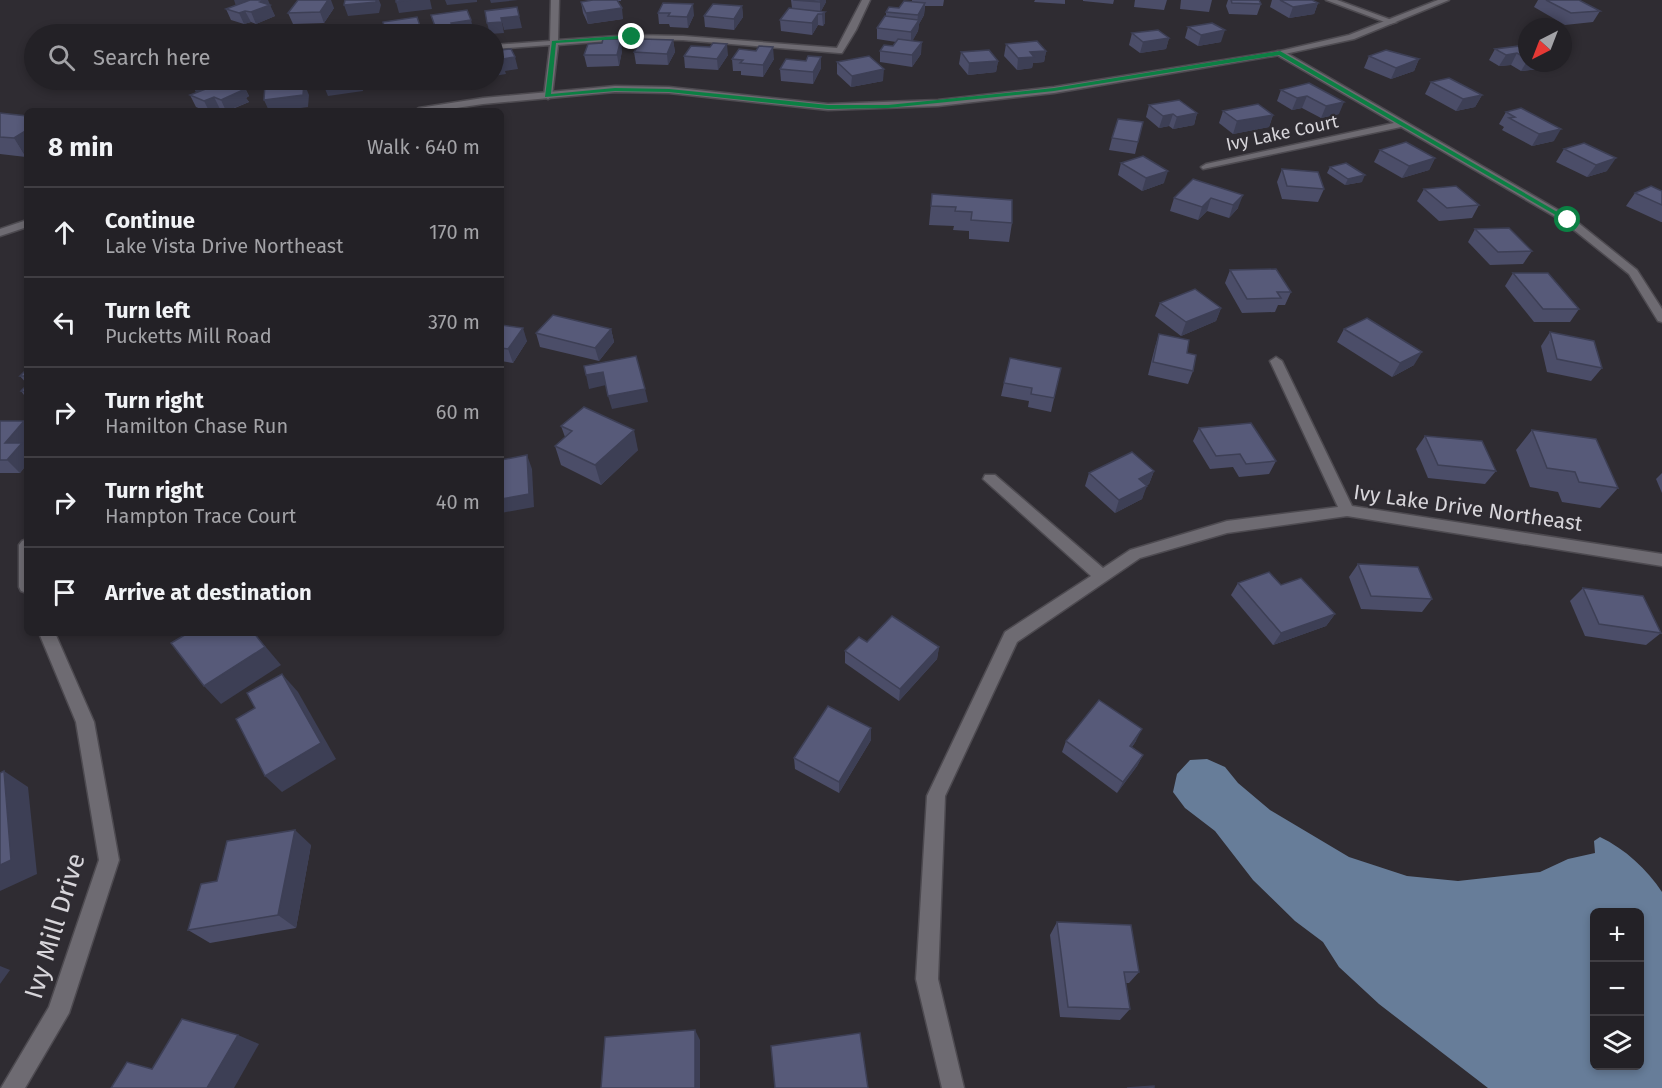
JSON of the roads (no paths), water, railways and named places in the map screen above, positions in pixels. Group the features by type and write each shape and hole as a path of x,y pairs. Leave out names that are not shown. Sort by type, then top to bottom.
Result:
{"street":[{"path":"548,96 554,42 555,0"},
{"path":"504,46 632,37 683,38 839,51 866,0"},
{"path":"1330,0 1393,22"},
{"path":"438,108 483,101 615,89 669,90 828,107 888,106 1054,90 1280,53 1351,37 1445,0"},
{"path":"1280,53 1568,220 1634,272 1662,318"},
{"name":"Ivy Lake Court","path":"1206,167 1401,124"},
{"path":"0,233 24,224"},
{"path":"1276,362 1347,511"},
{"path":"990,479 1103,577"},
{"name":"Ivy Lake Drive Northeast","path":"953,1088 927,979 936,796 1011,637 1135,554 1227,527 1347,511 1662,560"},
{"name":"Ivy Mill Drive","path":"12,1088 58,1013 109,860 85,722 48,636"}],"water":[{"path":"1207,759 1225,767 1238,783 1270,810 1349,857 1407,876 1458,881 1540,872 1568,859 1595,853 1594,841 1600,837 1618,847 1649,875 1662,892 1662,1088 1488,1088 1379,1004 1339,967 1323,942 1295,921 1253,880 1215,831 1185,808 1173,792 1177,774 1190,760"}]}
